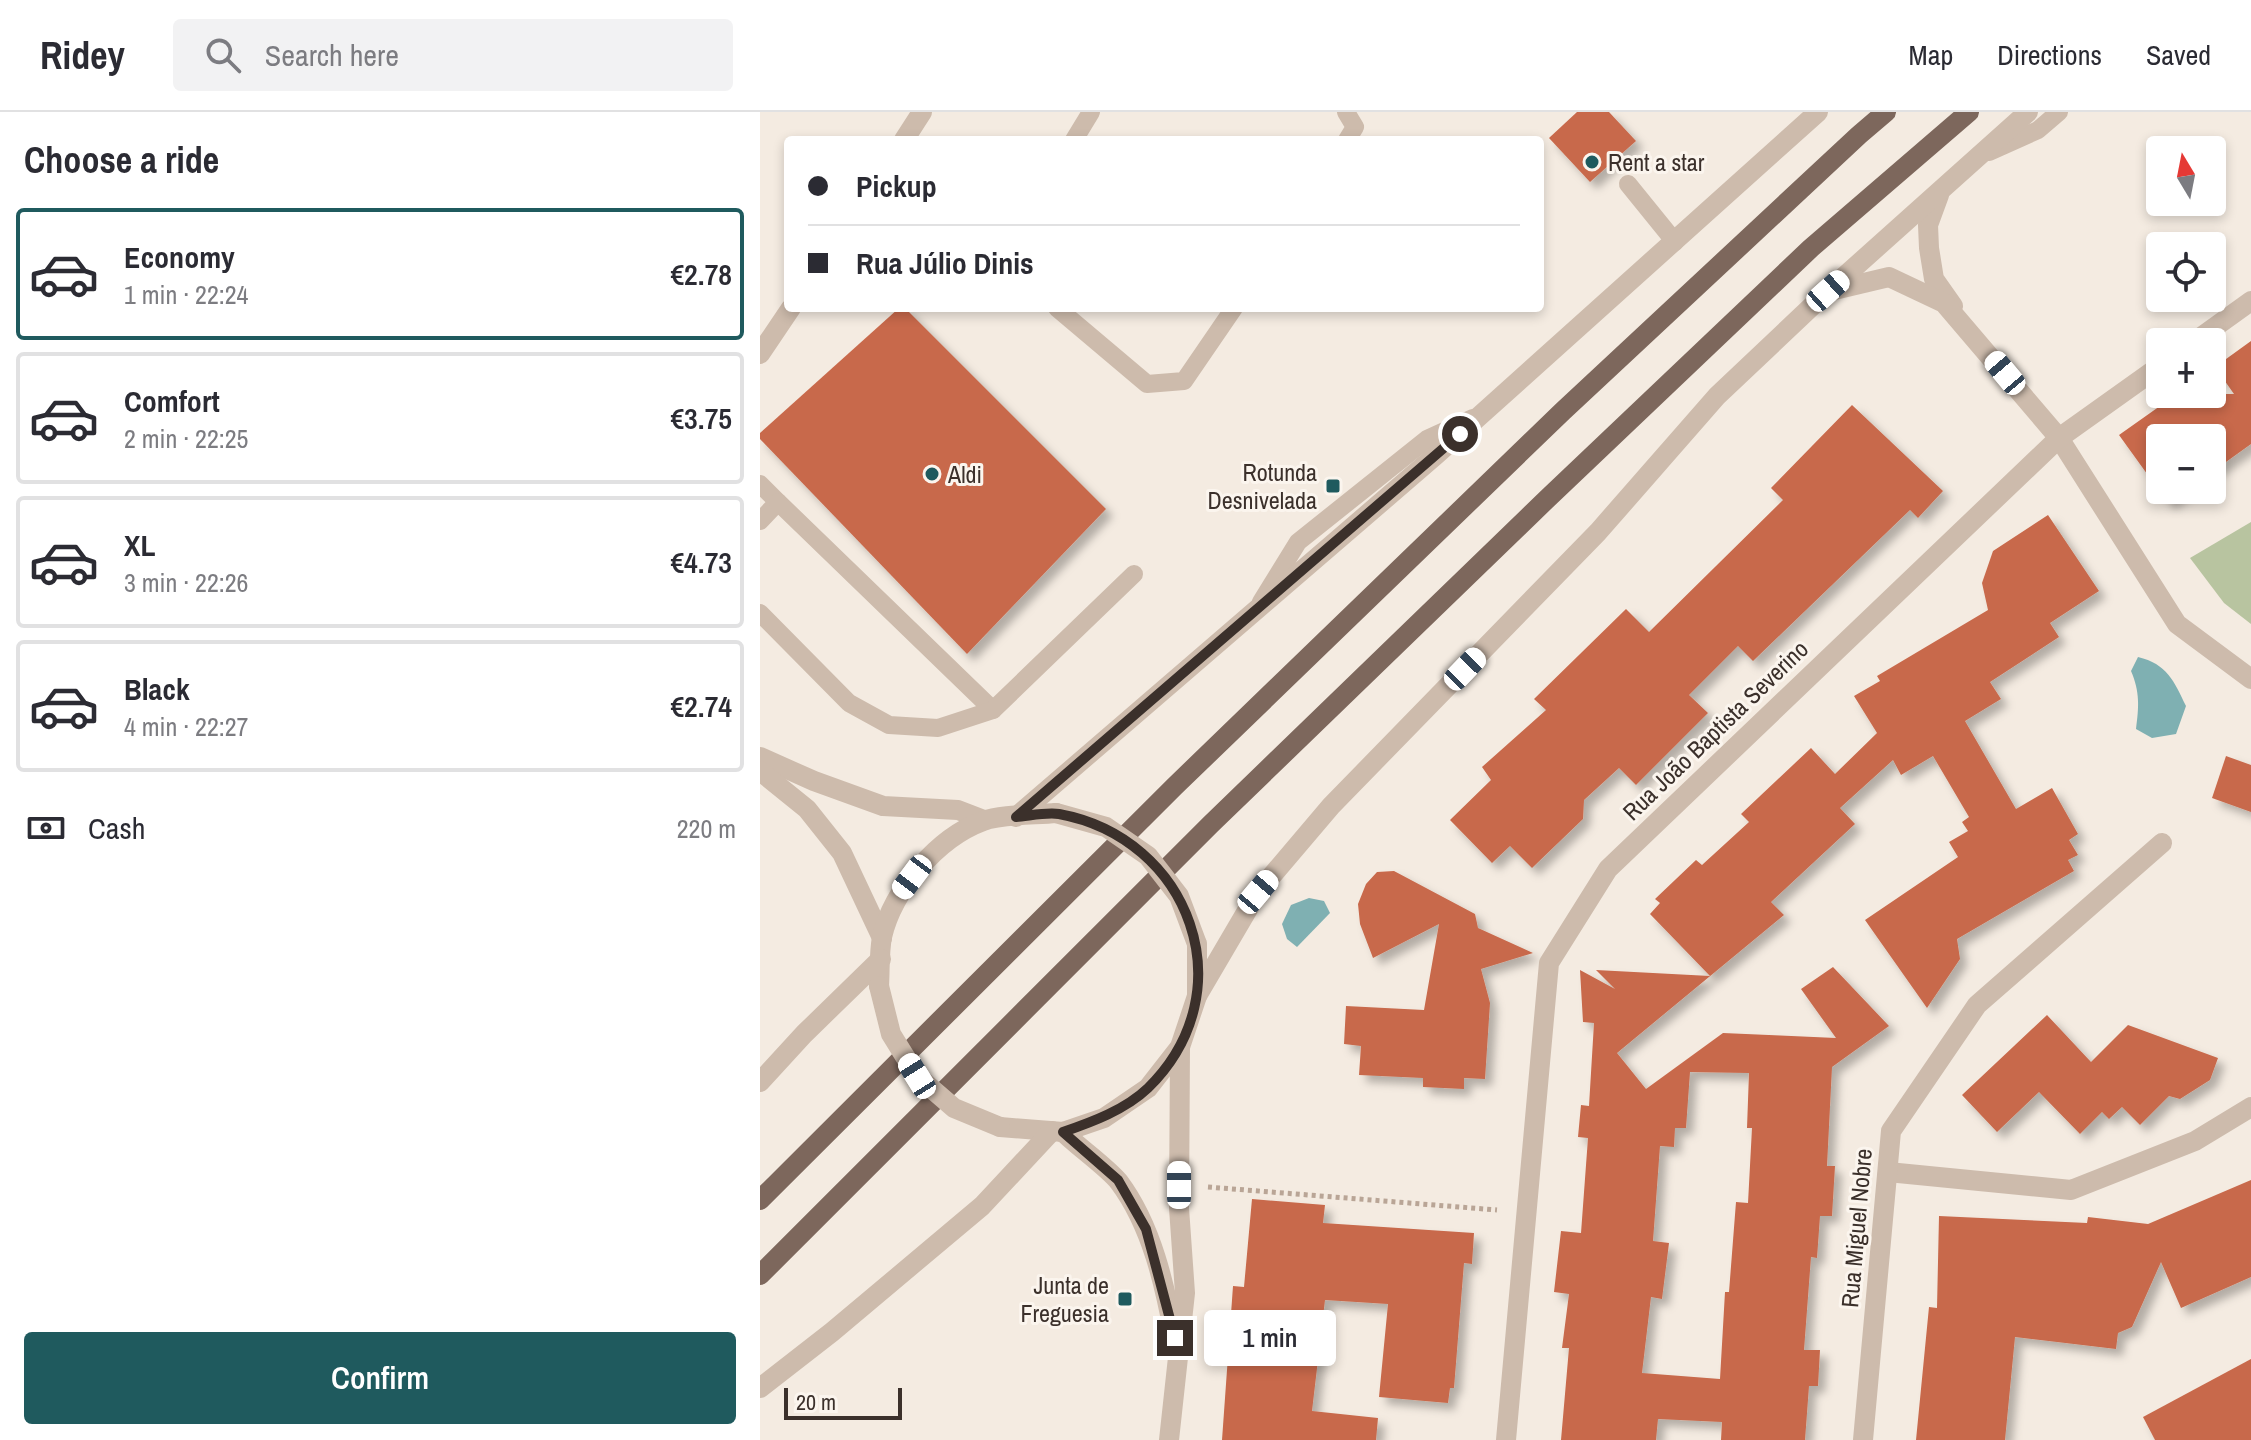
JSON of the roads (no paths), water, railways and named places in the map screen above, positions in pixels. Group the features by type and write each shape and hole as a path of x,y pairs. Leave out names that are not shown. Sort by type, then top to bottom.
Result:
{"main road":[{"path":"760,1200 1164,797 1563,411 1886,112"},
{"path":"760,1275 1211,824 1548,498 1811,248 1969,112"}],"street":[{"path":"907,136 922,112"},
{"path":"1016,817 1483,414 1818,112"},
{"path":"1169,1440 1185,1293 1179,1208 1180,1047 1197,996 1258,892 1331,806 1598,532 1717,396 1828,291 2028,112"},
{"path":"1941,190 1928,225 1934,279 1969,329"},
{"path":"1828,291 1889,277 1944,303 2059,438 2177,624 2251,679"},
{"path":"2213,328 2251,301"},
{"path":"760,354 788,312"},
{"name":"Rua João Baptista Severino","path":"1506,1440 1549,963 1608,869 2059,438 2146,376"},
{"path":"760,757 883,806 958,810 984,820"},
{"path":"760,771 807,809 842,853 882,938"},
{"path":"1180,1047 1148,1088 1104,1118 1057,1132 1000,1127 954,1108 917,1076 891,1034 879,986 882,938 898,895 926,859 962,832 984,820 1056,813 1106,827 1148,856 1179,896 1197,944 1197,996"},
{"name":"Rua Miguel Nobre","path":"1863,1440 1891,1131 1977,1005 2162,843"},
{"path":"760,1082 881,959"},
{"path":"1888,1172 2071,1190 2195,1141 2251,1107"},
{"path":"1057,1132 1118,1180 1146,1229 1175,1338 1176,1377"},
{"path":"760,1388 982,1206 1057,1132"}],"lane":[{"path":"1076,136 1091,112"},
{"path":"1346,112 1355,127 1349,136"},
{"path":"1979,156 2038,130 2059,112"},
{"path":"1628,184 1675,242"},
{"path":"1062,312 1147,384 1184,381 1231,312"},
{"path":"760,484 993,710"},
{"path":"760,521 778,502"},
{"path":"760,613 849,703 889,725 938,728 993,710 1134,574"}],"water":[{"path":"2138,657 2163,669 2182,697 2186,706 2176,734 2152,738 2136,729 2138,700 2131,671"},
{"path":"1309,898 1324,901 1330,913 1297,947 1287,939 1282,924 1291,905"}],"place":[{"name":"Rent a star","path":"1592,162"},
{"name":"Aldi","path":"932,474"},
{"name":"Rotunda Desnivelada","path":"1333,486"},
{"name":"Junta de Freguesia","path":"1125,1299"}]}
